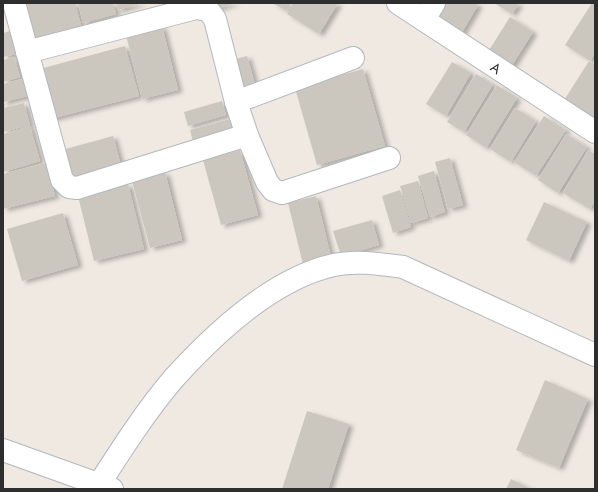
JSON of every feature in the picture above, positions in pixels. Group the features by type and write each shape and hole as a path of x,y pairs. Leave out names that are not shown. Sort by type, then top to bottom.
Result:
{"street":[{"path":"14,3 62,180 69,187 77,188 247,135"},
{"name":"A","path":"398,3 429,11 595,132"},
{"path":"27,52 196,8 208,10 215,19 236,102 247,135 267,182 273,190 282,193 389,158"},
{"path":"236,102 354,58"},
{"path":"3,450 102,488 174,378 218,334 256,303 294,279 334,265 374,263 403,267 595,355"}],"building":[{"path":"21,3 75,3 81,25 31,39"},
{"path":"78,3 113,3 116,14 83,23"},
{"path":"116,3 143,3 118,10"},
{"path":"212,3 236,3 214,9"},
{"path":"272,3 291,3 287,11"},
{"path":"293,3 338,3 319,34 287,14"},
{"path":"446,3 475,3 478,5 458,39 434,23"},
{"path":"494,3 519,3 512,14"},
{"path":"592,3 595,3 595,53 590,61 565,45"},
{"path":"510,17 533,32 509,70 486,55"},
{"path":"162,26 178,90 142,99 126,35"},
{"path":"10,31 16,54 3,57 3,33"},
{"path":"125,46 139,96 50,119 36,70"},
{"path":"247,56 256,88 239,93 229,61"},
{"path":"14,57 20,77 3,82 3,60"},
{"path":"589,61 595,65 595,127 561,105"},
{"path":"452,62 471,73 446,116 426,104"},
{"path":"363,69 385,146 317,165 295,88"},
{"path":"476,74 493,84 464,132 447,122"},
{"path":"26,78 31,95 4,102 5,106 3,107 3,84"},
{"path":"497,85 517,98 486,148 466,135"},
{"path":"222,101 226,115 188,126 184,112"},
{"path":"24,103 30,125 3,132 3,108"},
{"path":"515,108 536,121 511,162 490,149"},
{"path":"544,116 566,130 536,176 514,162"},
{"path":"230,119 235,135 194,146 190,130"},
{"path":"30,126 40,161 3,172 3,134"},
{"path":"566,134 587,147 558,193 538,180"},
{"path":"113,136 121,166 70,180 62,150"},
{"path":"240,150 258,215 221,225 203,160"},
{"path":"588,150 595,154 595,201 590,209 563,193"},
{"path":"450,158 463,205 448,209 435,162"},
{"path":"46,163 55,196 3,209 3,174"},
{"path":"434,171 445,212 430,217 418,176"},
{"path":"165,172 182,240 150,248 132,181"},
{"path":"418,181 428,218 411,223 400,186"},
{"path":"128,184 144,249 94,261 78,196"},
{"path":"400,190 411,227 393,233 382,196"},
{"path":"316,196 331,257 303,264 288,203"},
{"path":"544,202 587,222 569,261 526,240"},
{"path":"63,213 78,265 22,281 7,229"},
{"path":"372,220 379,245 341,256 333,231"},
{"path":"545,380 588,399 559,468 516,450"},
{"path":"307,411 349,424 328,489 282,489"},
{"path":"511,479 531,489 506,489"}]}
